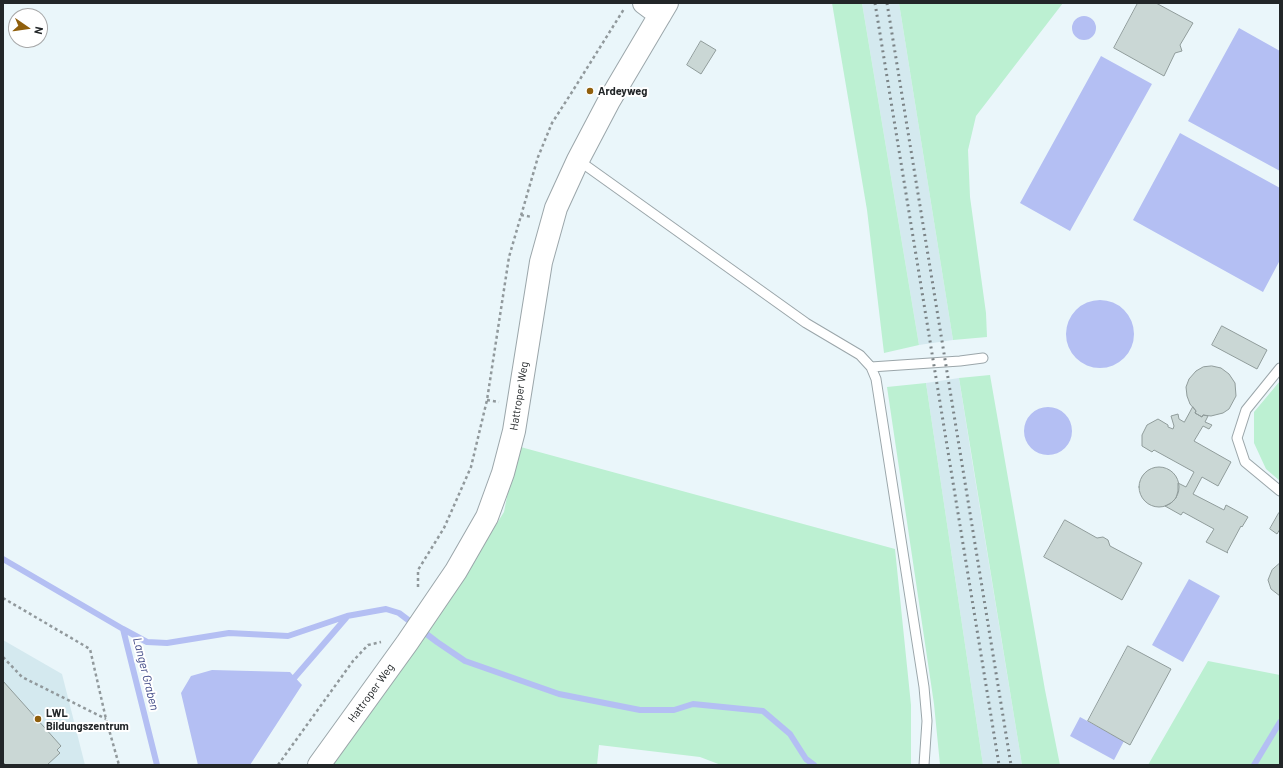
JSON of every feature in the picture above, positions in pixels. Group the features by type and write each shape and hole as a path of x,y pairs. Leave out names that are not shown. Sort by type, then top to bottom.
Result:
{"main road":[{"name":"Hattroper Weg","path":"319,765 433,605 456,571 487,517 503,473 518,412 541,262 556,208 578,160 609,101 649,7"}],"lane":[{"path":"578,160 806,323 860,355 871,367 878,386 924,687 927,721 924,765"},
{"path":"871,367 983,358"},
{"path":"1280,368 1246,410 1237,438 1245,462 1280,491"}],"path":[{"path":"418,589 418,570 444,528 471,467 487,400 509,257 538,157 552,123 572,92 649,7"},
{"path":"3,598 90,649 106,719 119,765"},
{"path":"278,765 353,661 368,645 385,641"},
{"path":"3,657 22,677 106,719"}],"shaded area":[{"path":"862,3 899,3 953,340 919,345"},
{"path":"959,378 1022,765 983,765 926,383"},
{"name":"LWL Bildungszentrum","path":"3,640 62,674 85,765 3,765"}],"green space":[{"path":"832,3 862,3 919,345 884,353 867,210"},
{"path":"899,3 1063,3 976,116 968,150 970,197 986,313 987,337 953,340"},
{"path":"990,375 1045,690 1060,765 1022,765 959,378"},
{"path":"1280,381 1280,481 1266,469 1254,443 1254,412"},
{"path":"926,383 983,765 940,765 934,704 887,387"},
{"path":"517,446 895,549 911,705 911,765 721,765 700,757 599,745 597,765 332,765 455,590 504,512"},
{"path":"1208,661 1280,675 1280,765 1148,765"}],"water":[{"path":"1084,16 1092,20 1096,28 1092,36 1084,40 1076,36 1072,28 1076,20"},
{"path":"1239,28 1280,51 1280,171 1188,121"},
{"path":"1101,56 1152,84 1070,231 1020,203"},
{"path":"1180,133 1280,188 1280,260 1263,292 1133,220"},
{"path":"1093,300 1107,300 1119,306 1128,315 1134,327 1132,347 1124,358 1113,366 1107,368 1093,368 1087,366 1076,358 1068,347 1066,341 1066,327 1068,321 1076,310 1087,302"},
{"path":"1043,407 1053,407 1062,411 1068,417 1071,422 1071,440 1062,451 1053,455 1043,455 1034,451 1028,445 1024,436 1024,426 1028,417 1034,411"},
{"path":"1189,579 1220,596 1183,662 1152,645"},
{"path":"212,670 290,672 302,685 250,765 198,765 181,693 191,676"},
{"path":"1080,717 1124,741 1114,760 1070,736"}],"building":[{"path":"1138,3 1156,3 1193,23 1180,45 1182,51 1175,53 1164,76 1114,48"},
{"path":"701,41 716,50 701,74 687,65"},
{"path":"1222,326 1267,350 1257,369 1212,345"},
{"path":"1212,366 1221,368 1229,374 1235,383 1236,396 1229,409 1223,413 1211,416 1203,415 1202,417 1195,413 1196,411 1190,404 1186,387 1189,379 1196,371 1203,367"},
{"path":"1193,407 1196,411 1195,413 1202,417 1203,415 1208,416 1205,422 1212,425 1209,429 1203,426 1194,441 1231,462 1218,486 1202,477 1193,494 1224,510 1226,505 1248,517 1242,527 1241,526 1227,552 1228,553 1206,542 1214,529 1183,512 1181,515 1165,506 1176,498 1178,483 1186,487 1194,472 1154,450 1152,452 1142,446 1142,435 1147,425 1158,419 1173,429 1174,426 1171,416 1178,414 1179,419 1184,422"},
{"path":"1163,467 1170,470 1176,476 1179,487 1178,495 1170,504 1163,507 1155,507 1148,504 1140,495 1139,483 1142,476 1151,468"},
{"path":"1279,513 1280,529 1277,534 1270,529"},
{"path":"1065,520 1097,538 1103,537 1108,540 1110,546 1142,563 1122,600 1044,557"},
{"path":"1279,564 1280,596 1271,589 1268,580 1272,570"},
{"path":"1128,646 1171,669 1130,745 1088,721"},
{"path":"3,681 61,746 57,750 60,753 47,765 6,765 3,762"}],"waterway":[{"name":"Langer Graben","path":"3,559 123,629 157,765"},
{"path":"123,629 147,642 167,643 229,633 288,636 347,616 386,609 399,613 465,661 559,694 640,710 674,710 693,704 763,711 790,734 806,759 814,765"},
{"path":"295,677 346,618"},
{"path":"1254,765 1280,722"}],"railway":[{"path":"875,3 999,765"},
{"path":"887,3 1011,765"}],"place":[{"name":"Ardeyweg","path":"590,91"},
{"name":"LWL Bildungszentrum","path":"38,719"}]}
